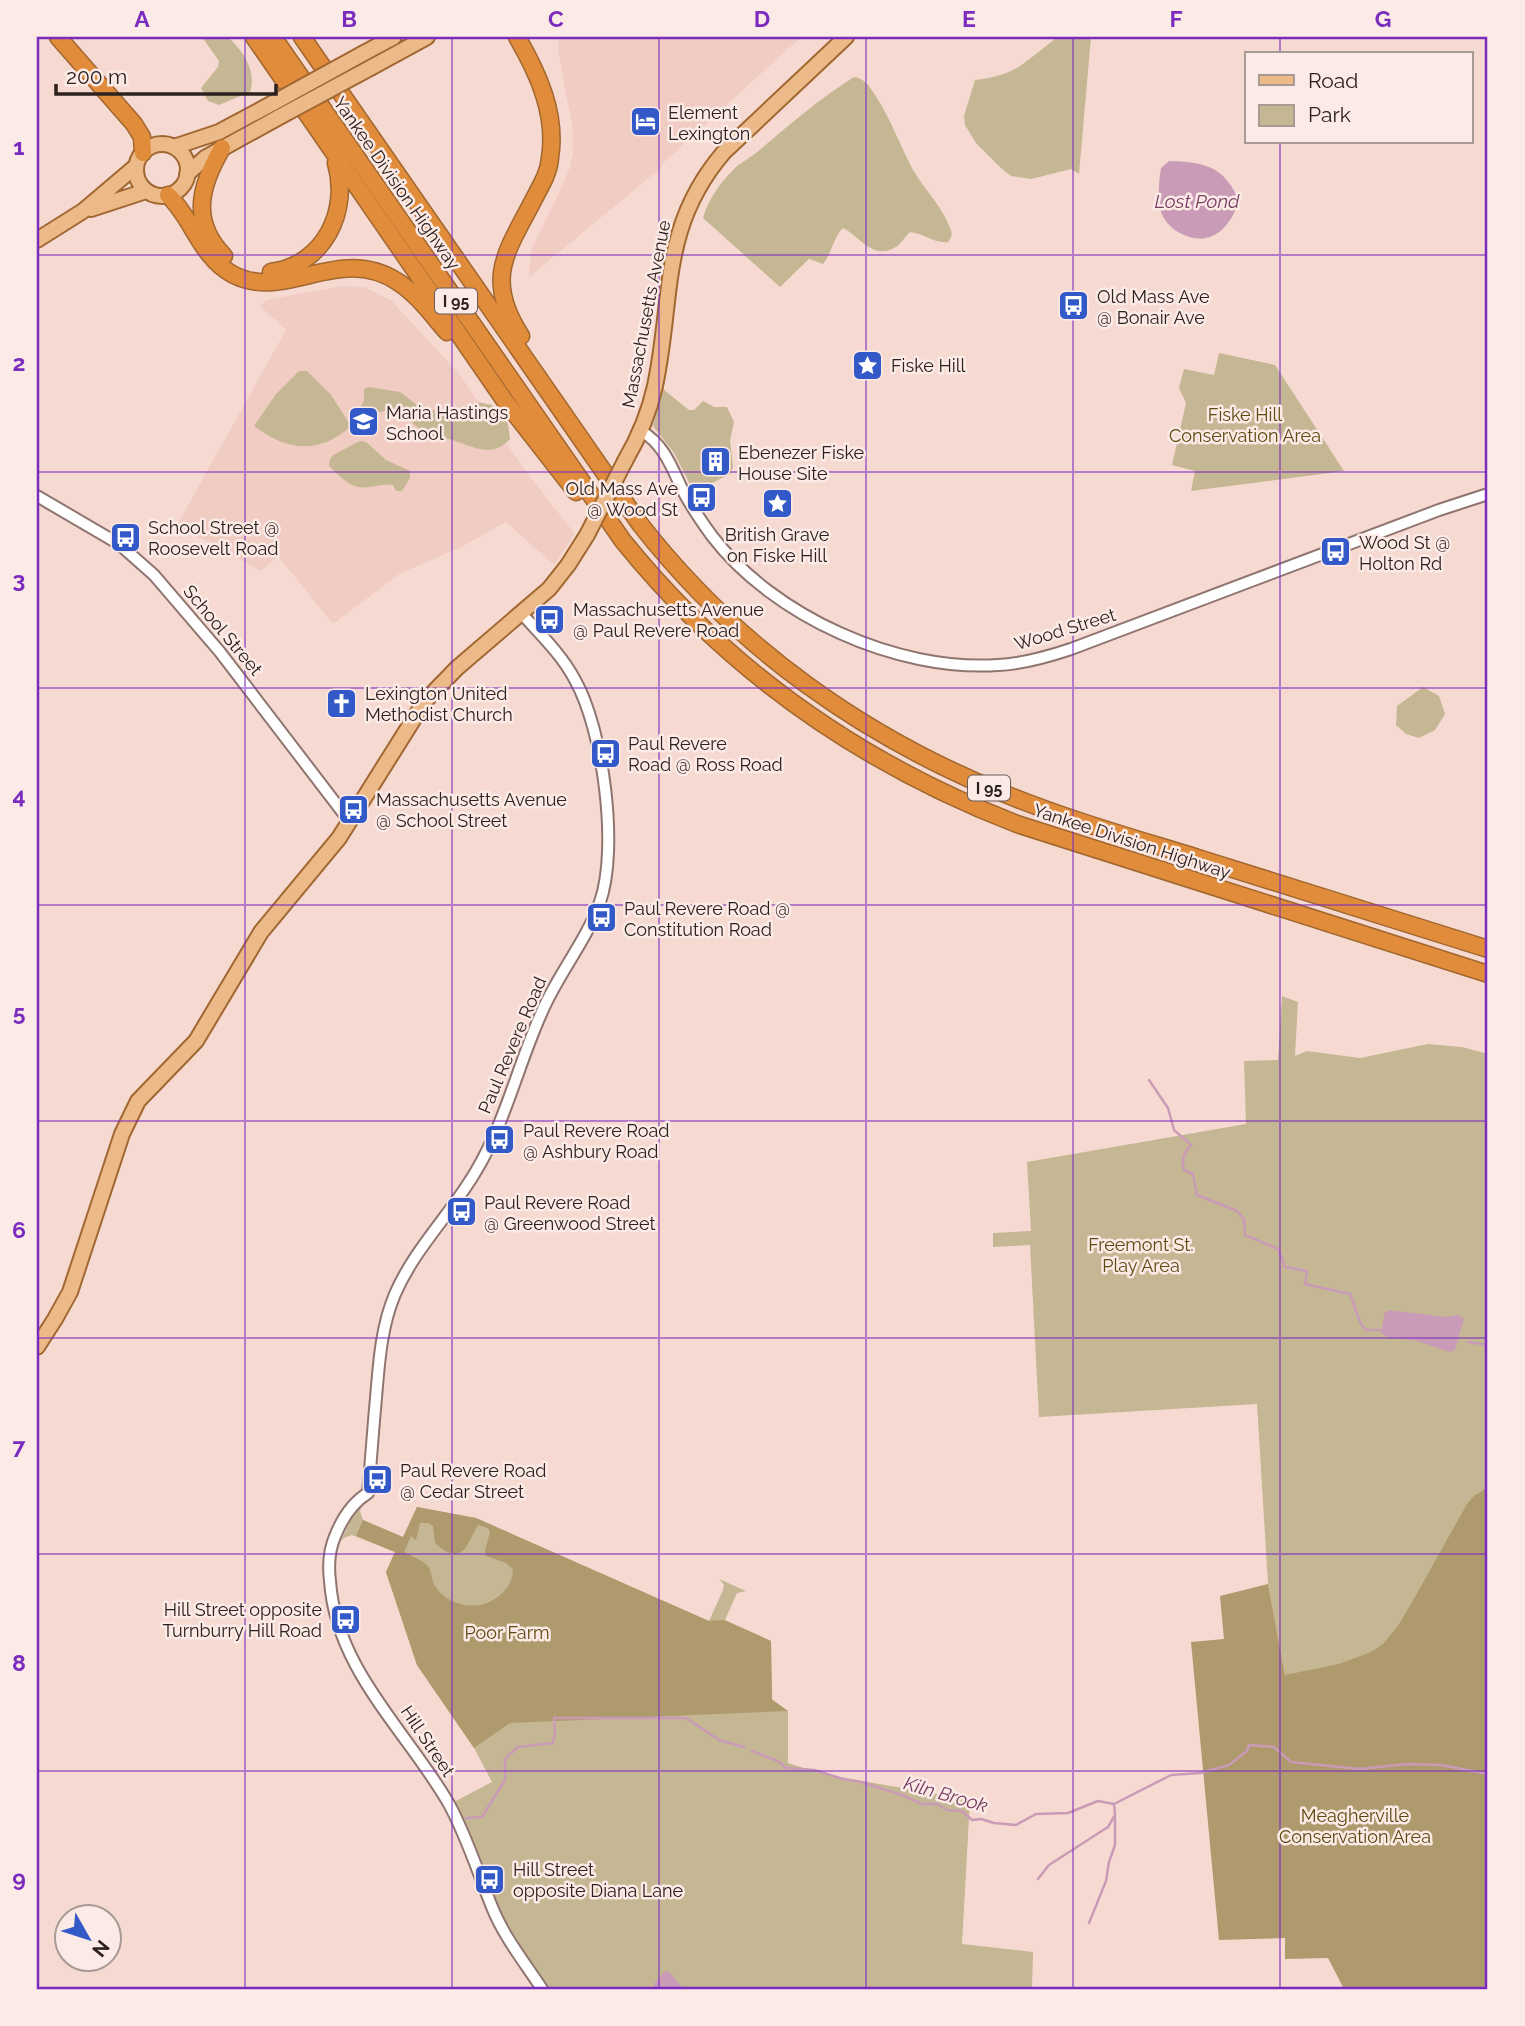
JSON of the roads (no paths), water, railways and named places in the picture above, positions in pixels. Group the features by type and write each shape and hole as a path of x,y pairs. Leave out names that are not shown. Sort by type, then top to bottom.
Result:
{"highway":[{"path":"58,37 134,124 142,137 139,159"},
{"path":"254,37 489,377 574,490 611,525"},
{"name":"Yankee Division Highway","path":"273,37 611,525 680,607 744,666 836,734 918,781 983,811 1051,837 1488,974"},
{"name":"Yankee Division Highway","path":"302,37 640,524 685,578 740,632 778,664 871,729 946,768 1024,802 1488,949"},
{"path":"517,37 542,86 551,131 551,153 544,181 505,256 501,288 506,310 523,339 539,380"},
{"path":"222,148 210,169 202,194 201,206 206,226 216,247 231,261 245,268 268,272 292,267 307,258 321,245 332,227 341,192 331,151"},
{"path":"168,195 184,212 211,257 239,277 269,282 346,268 370,270 393,279 418,299 489,377"}],"main road":[{"path":"139,159 138,180 146,191 154,195 168,195 181,187 187,174 205,158 363,53 394,37"},
{"path":"174,147 277,109 372,66 427,37"},
{"name":"Massachusetts Avenue","path":"37,1347 69,1292 128,1118 150,1088 196,1041 261,932 350,822 425,701 457,668 522,614 561,575 587,535 641,431 657,378 674,250 691,198 723,152 846,37"},
{"path":"37,240 83,211 156,145 174,147 186,159 187,174"},
{"path":"83,211 146,191"}],"street":[{"name":"Wood Street","path":"641,431 663,450 692,507 718,544 740,568 774,596 810,618 873,645 918,659 962,665 1012,664 1064,652 1438,510 1488,494"},
{"name":"School Street","path":"37,495 129,551 154,575 220,652 350,822"},
{"name":"Paul Revere Road","path":"351,1507 368,1493 381,1352 394,1296 412,1258 458,1201 485,1157 544,1006 595,915 604,888 609,851 608,824 592,720 570,671 545,638 522,614"},
{"name":"Hill Street","path":"351,1507 335,1534 329,1561 331,1599 341,1635 357,1668 449,1804 502,1928 542,1989"}],"water":[{"name":"Lost Pond","path":"1169,161 1212,168 1227,180 1233,189 1239,201 1235,212 1216,234 1199,239 1189,237 1175,230 1164,218 1159,190 1161,168"},
{"path":"1389,1310 1446,1317 1458,1315 1464,1319 1455,1350 1450,1352 1381,1333 1385,1312"},
{"path":"668,1971 684,1989 655,1989 654,1984"}],"waterway":[{"name":"Kiln Brook","path":"1149,1080 1168,1108 1174,1130 1191,1145 1184,1156 1183,1166 1184,1170 1193,1174 1197,1195 1237,1211 1244,1219 1245,1235 1278,1249 1285,1267 1307,1271 1305,1284 1350,1294 1361,1324 1366,1330 1382,1330"},
{"name":"Kiln Brook","path":"1468,1342 1488,1345"},
{"name":"Kiln Brook","path":"466,1818 482,1817 505,1780 505,1760 518,1747 553,1743 554,1718 686,1718 719,1740 744,1747"},
{"name":"Kiln Brook","path":"752,1751 778,1761 786,1768 814,1770 861,1782 922,1804 937,1804 947,1810 962,1811 972,1820 1016,1825 1036,1814 1068,1813 1098,1801 1114,1804 1171,1775 1200,1773 1229,1765 1247,1751 1249,1745 1274,1747 1291,1762 1360,1769 1407,1764 1441,1765 1488,1774"},
{"path":"1038,1879 1049,1865 1108,1827 1115,1815 1114,1804"},
{"path":"1089,1923 1106,1881 1115,1845 1115,1815"}],"place":[{"name":"Element Lexington","path":"645,122"},
{"name":"Old Mass Ave @ Bonair Ave","path":"1074,306"},
{"name":"Fiske Hill","path":"868,365"},
{"name":"Maria Hastings School","path":"363,422"},
{"name":"Ebenezer Fiske House Site","path":"715,462"},
{"name":"Old Mass Ave @ Wood St","path":"701,498"},
{"name":"British Grave on Fiske Hill","path":"777,504"},
{"name":"School Street @ Roosevelt Road","path":"125,537"},
{"name":"Wood St @ Holton Rd","path":"1336,552"},
{"name":"Massachusetts Avenue @ Paul Revere Road","path":"550,619"},
{"name":"Lexington United Methodist Church","path":"342,703"},
{"name":"Paul Revere Road @ Ross Road","path":"605,753"},
{"name":"Massachusetts Avenue @ School Street","path":"353,809"},
{"name":"Paul Revere Road @ Constitution Road","path":"601,918"},
{"name":"Paul Revere Road @ Ashbury Road","path":"500,1140"},
{"name":"Paul Revere Road @ Greenwood Street","path":"461,1212"},
{"name":"Paul Revere Road @ Cedar Street","path":"377,1480"},
{"name":"Hill Street opposite Turnburry Hill Road","path":"345,1619"},
{"name":"Hill Street opposite Diana Lane","path":"490,1879"}],"park label":[{"name":"Fiske Hill Conservation Area","path":"1245,424"},
{"name":"Freemont St. Play Area","path":"1141,1254"},
{"name":"Poor Farm","path":"507,1632"},
{"name":"Meagherville Conservation Area","path":"1355,1825"}]}
